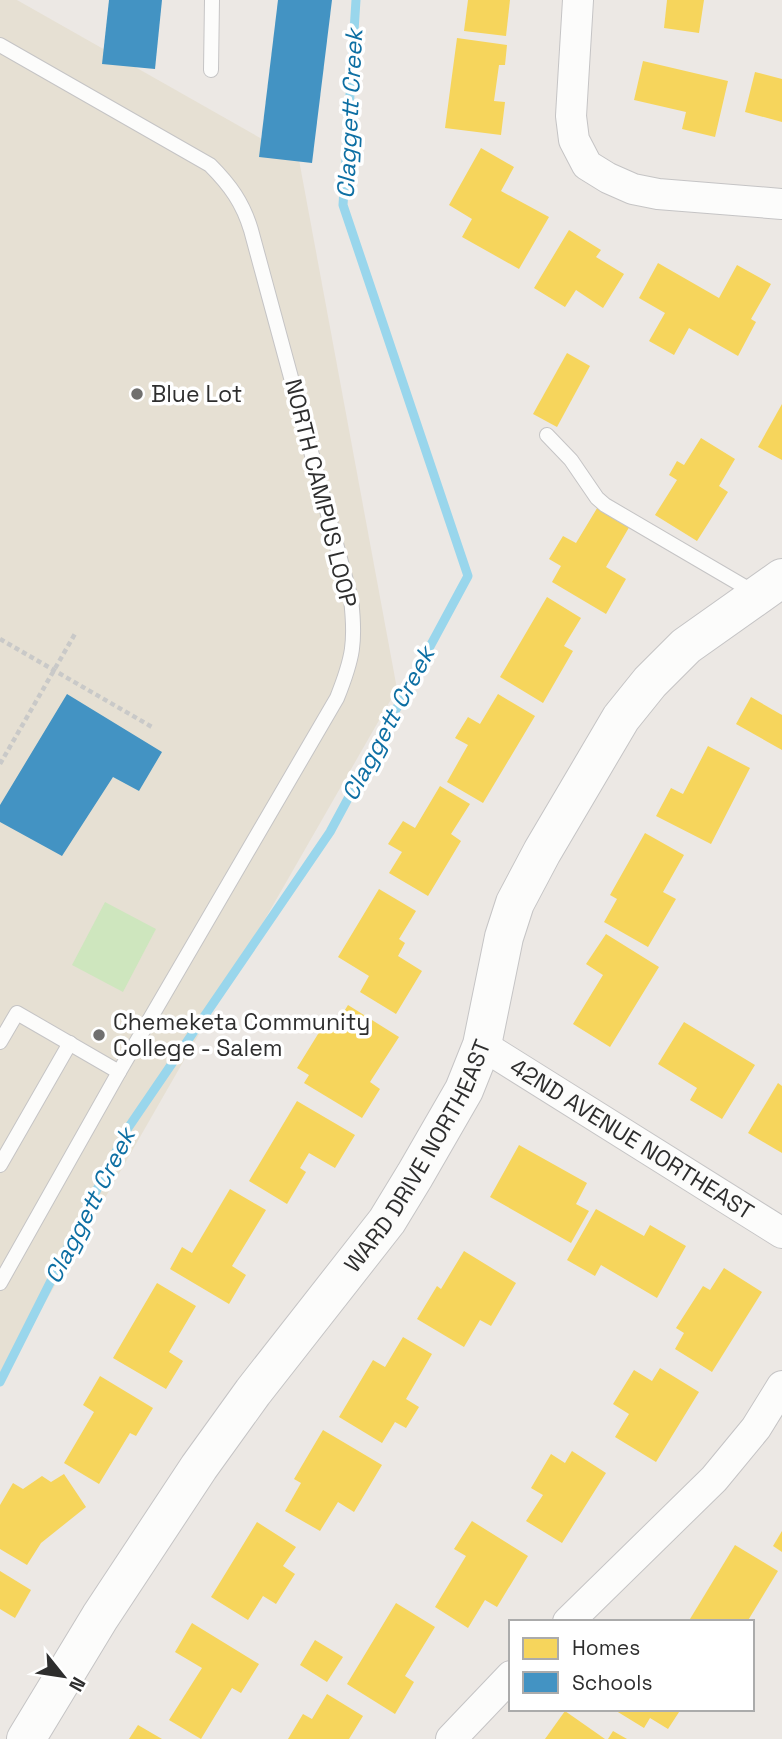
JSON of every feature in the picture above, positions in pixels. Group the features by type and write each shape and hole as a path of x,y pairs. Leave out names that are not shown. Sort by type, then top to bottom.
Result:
{"street":[{"path":"578,0 570,116 574,140 587,165 633,189 658,194 782,204"},
{"name":"WARD DRIVE NORTHEAST","path":"26,1739 100,1617 199,1467 253,1392 387,1221 464,1090 482,1045 504,937 516,903 542,852 621,718 650,682 687,646 770,586"},
{"name":"42ND AVENUE NORTHEAST","path":"482,1045 782,1233"},
{"path":"570,1620 713,1479 756,1428 782,1386"},
{"path":"451,1739 509,1678"}],"lane":[{"path":"211,70 212,0"},
{"name":"NORTH CAMPUS LOOP","path":"0,45 210,165 230,184 245,211 251,230 351,599 355,634 349,667 337,698 119,1072 0,1283"},
{"path":"547,435 571,460 604,505 770,586"},
{"path":"0,1042 17,1013 119,1072"},
{"path":"0,1165 70,1043"}],"path":[{"path":"0,765 76,632"},
{"path":"0,639 152,727"}],"shaded area":[{"name":"Chemeketa Community College - Salem","path":"0,0 17,0 299,160 397,689 0,1381"}],"green space":[{"path":"105,902 156,929 123,992 72,965"}],"building: Homes":[{"path":"468,0 510,0 506,36 464,31"},
{"path":"667,0 704,0 699,33 664,28"},
{"path":"457,38 507,45 505,65 499,65 494,101 505,102 501,135 445,128"},
{"path":"643,61 728,81 715,137 682,129 686,112 634,100"},
{"path":"755,72 782,79 782,122 745,112"},
{"path":"481,148 514,167 501,191 549,217 519,269 462,237 472,219 449,205"},
{"path":"569,230 601,250 596,257 624,274 603,308 576,290 565,307 534,288"},
{"path":"658,263 719,298 737,265 771,284 751,319 756,322 738,356 689,328 674,355 649,341 665,313 639,298"},
{"path":"567,353 590,366 557,427 533,414"},
{"path":"782,404 782,460 758,447"},
{"path":"701,438 735,459 719,486 728,492 697,541 655,515 677,480 669,475 677,461 684,465"},
{"path":"599,505 631,524 606,567 626,579 606,614 552,582 561,566 549,559 563,536 576,543"},
{"path":"547,597 581,618 564,646 573,651 543,703 500,677"},
{"path":"498,694 535,716 483,803 447,782 468,745 455,738 468,717 480,724"},
{"path":"751,697 782,715 782,750 736,724"},
{"path":"708,746 750,768 711,844 656,816 671,788 683,794"},
{"path":"440,786 470,804 451,834 461,841 428,896 389,873 402,852 388,844 403,821 415,828"},
{"path":"645,833 684,855 663,892 676,899 648,947 604,922 617,899 610,895"},
{"path":"379,889 416,911 399,939 405,943 398,956 422,971 396,1014 360,992 369,976 338,957"},
{"path":"606,934 659,967 610,1047 573,1024 603,975 586,964"},
{"path":"348,1005 399,1037 370,1082 380,1089 362,1118 304,1083 309,1075 297,1068 323,1026 332,1031"},
{"path":"684,1022 755,1065 722,1119 690,1100 697,1088 658,1064"},
{"path":"778,1083 782,1086 782,1153 748,1133"},
{"path":"297,1101 355,1135 335,1168 309,1153 300,1168 306,1172 287,1204 249,1181"},
{"path":"519,1145 587,1183 576,1204 589,1211 571,1243 490,1197"},
{"path":"230,1189 266,1210 232,1266 246,1275 229,1304 170,1269 182,1247 192,1253"},
{"path":"596,1209 644,1236 650,1225 686,1246 657,1298 601,1265 595,1276 567,1260"},
{"path":"464,1251 516,1283 491,1326 480,1320 464,1347 417,1319 437,1286 441,1289"},
{"path":"724,1268 762,1292 712,1372 675,1349 684,1333 676,1328 703,1286 710,1290"},
{"path":"157,1283 196,1306 169,1352 183,1361 166,1389 113,1358"},
{"path":"403,1337 432,1354 406,1399 419,1407 406,1428 395,1422 382,1443 339,1417 373,1360 385,1367"},
{"path":"660,1368 699,1392 656,1462 615,1437 629,1414 613,1404 634,1370 652,1381"},
{"path":"100,1376 153,1408 136,1436 130,1433 99,1484 64,1463 94,1412 83,1405"},
{"path":"323,1430 382,1465 354,1512 338,1502 320,1531 285,1511 301,1483 294,1479"},
{"path":"572,1451 606,1473 562,1543 526,1521 543,1495 531,1488 551,1454 565,1463"},
{"path":"64,1474 86,1507 41,1543 27,1565 0,1549 0,1505 13,1483 23,1489 42,1476 51,1482"},
{"path":"472,1521 528,1556 497,1607 485,1600 468,1628 435,1607 466,1556 454,1549"},
{"path":"257,1522 296,1547 283,1566 295,1574 276,1604 263,1596 248,1620 211,1597"},
{"path":"782,1531 782,1552 773,1546"},
{"path":"735,1545 778,1571 748,1620 690,1619"},
{"path":"0,1571 31,1590 15,1618 0,1609"},
{"path":"396,1603 435,1627 405,1676 414,1682 395,1714 347,1684"},
{"path":"192,1623 259,1664 241,1693 232,1688 201,1739 169,1720 202,1668 175,1652"},
{"path":"315,1640 343,1657 327,1682 300,1665"},
{"path":"327,1694 363,1716 349,1739 288,1739 303,1714 312,1719"},
{"path":"565,1711 605,1739 545,1739"},
{"path":"616,1711 680,1711 668,1729 650,1718 644,1728"},
{"path":"138,1725 162,1739 129,1739"},
{"path":"613,1731 627,1739 608,1739"}],"building: Schools":[{"path":"109,0 162,0 155,69 102,64"},
{"path":"278,0 332,0 312,163 259,157"},
{"path":"67,694 162,752 139,791 113,777 62,856 0,822 0,805"}],"waterway":[{"name":"Claggett Creek","path":"0,1382 128,1128 330,832 468,576 343,205 356,0"}],"place":[{"name":"Blue Lot","path":"137,394"},
{"name":"Chemeketa Community College - Salem","path":"99,1035"}]}
